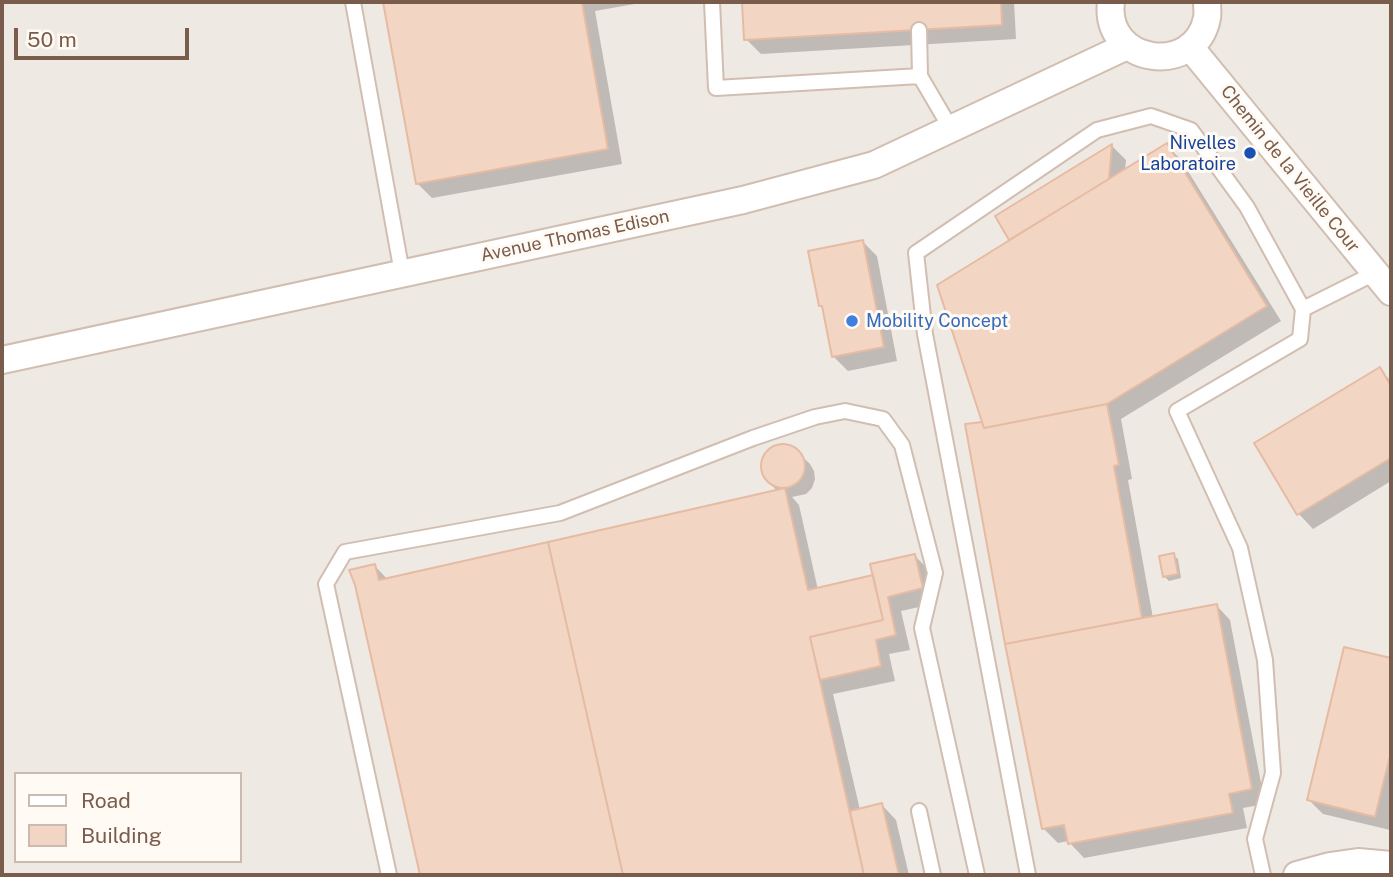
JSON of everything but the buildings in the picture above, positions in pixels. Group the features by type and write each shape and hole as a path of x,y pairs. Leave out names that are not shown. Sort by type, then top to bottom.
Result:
{"street":[{"path":"1111,2 1112,22 1127,46 1141,54 1158,58 1174,55 1190,47 1201,34 1207,18 1207,2"},
{"name":"Avenue Thomas Edison","path":"2,360 743,200 874,165 1127,46"},
{"name":"Chemin de la Vieille Cour","path":"1190,47 1383,282"},
{"path":"1307,874 1358,862 1391,865"}],"lane":[{"path":"353,2 402,273"},
{"path":"712,2 716,88 920,76"},
{"path":"919,30 920,76 951,129"},
{"path":"1027,875 925,334 916,253 1097,130 1151,116 1191,130 1247,207 1303,309 1300,339 1177,411 1240,548 1265,660 1273,773 1255,839 1263,875"},
{"path":"1303,309 1383,282"},
{"path":"389,875 326,584 345,552 560,513 753,439 815,417 845,411 883,419 902,445 935,573 922,628 977,875"},
{"path":"919,811 933,875"}],"shaded area":[{"path":"2,2 1391,2 1391,875 2,875"}],"place":[{"name":"Nivelles Laboratoire","path":"1250,153"},
{"name":"Mobility Concept","path":"852,321"}]}
